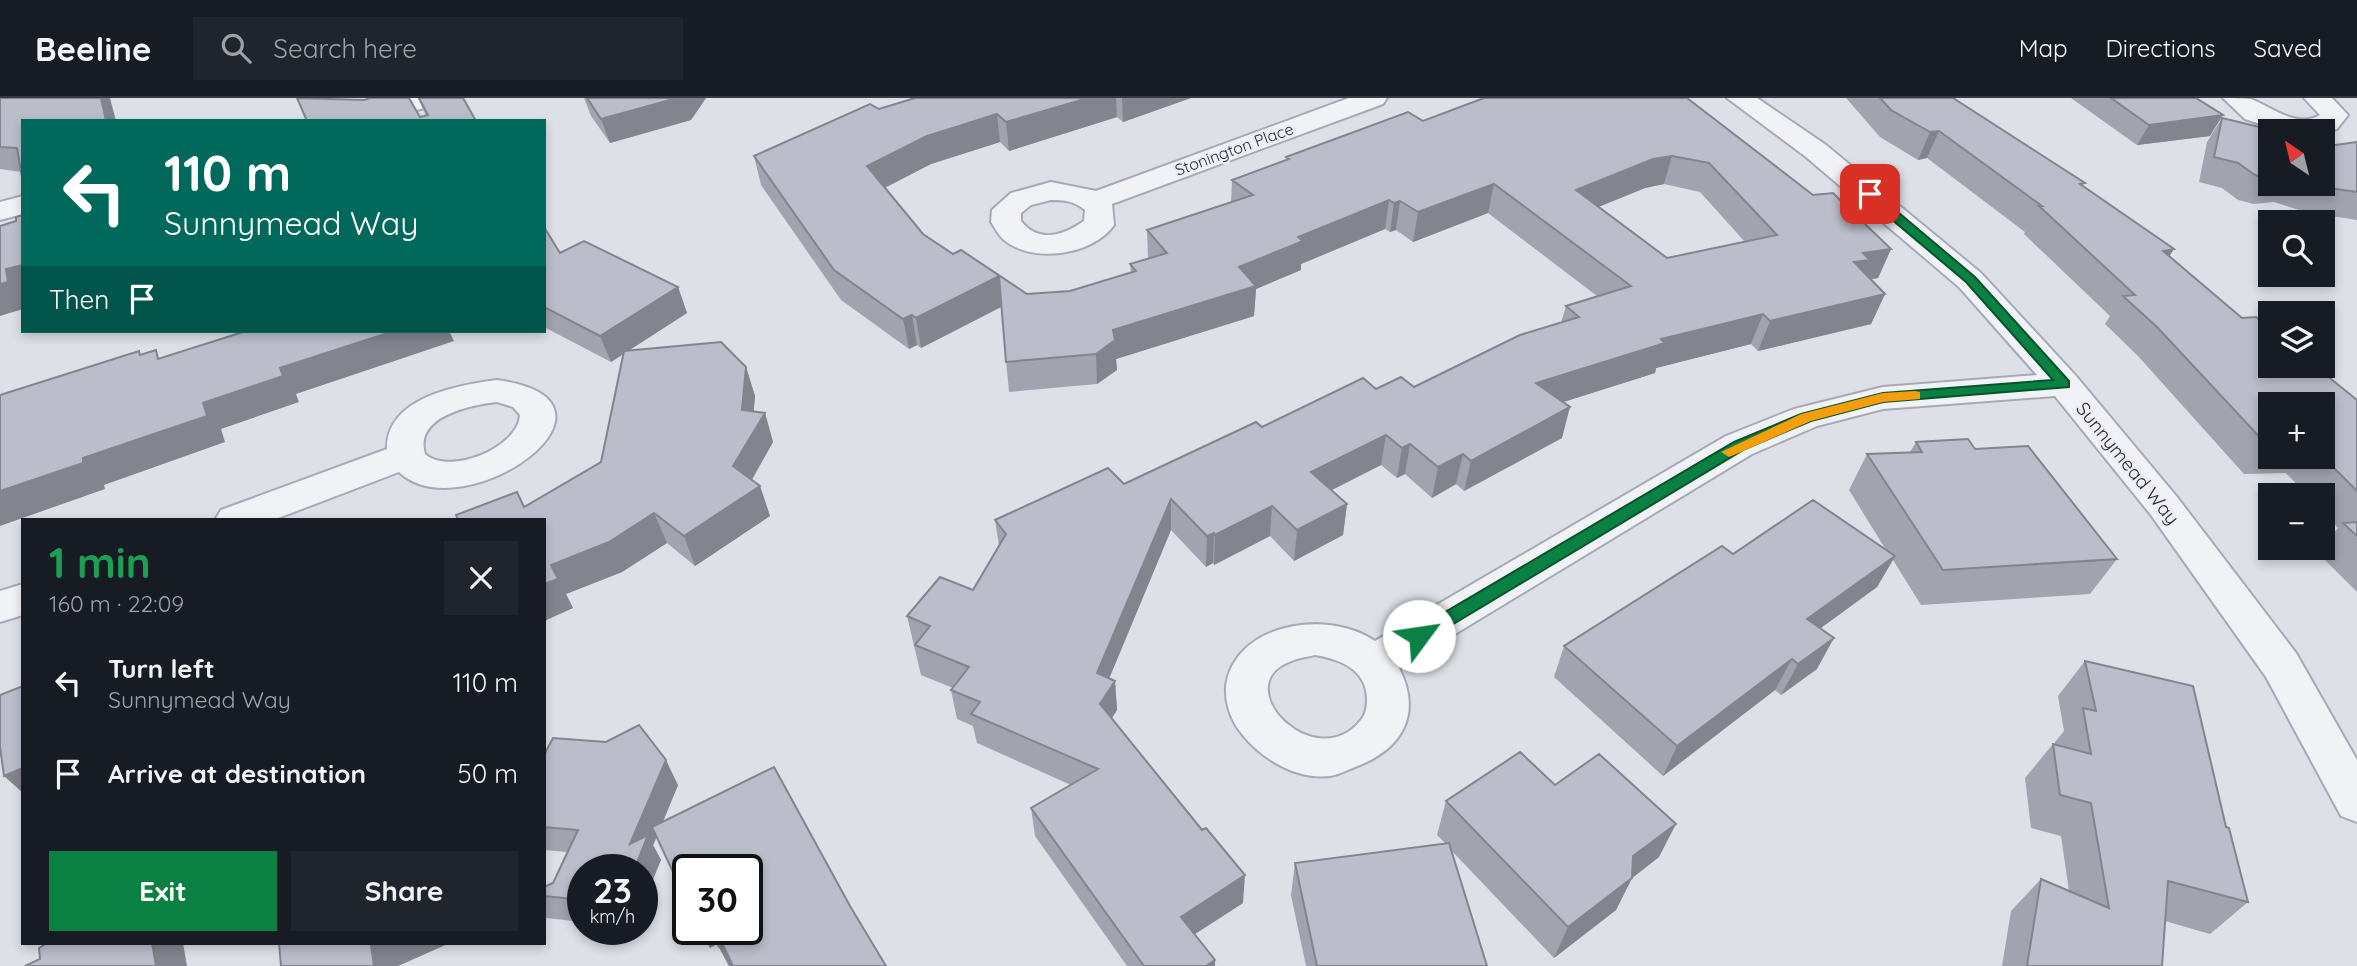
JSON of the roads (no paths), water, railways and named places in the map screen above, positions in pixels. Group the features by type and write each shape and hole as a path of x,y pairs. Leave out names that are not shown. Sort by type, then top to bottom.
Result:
{"street":[{"path":"351,119 430,98"},
{"name":"Stonington Place","path":"1094,201 1374,98"},
{"name":"Sunnymead Way","path":"1740,98 1815,151 1970,280 2064,384 2164,506 2280,665 2357,802"},
{"path":"2236,98 2250,111 2265,118 2308,126 2326,124 2335,115 2316,98"},
{"path":"0,211 21,206"},
{"path":"1373,663 1739,446 1806,417 1883,398 2064,384"},
{"path":"239,518 407,456"},
{"path":"0,607 21,600"}]}
